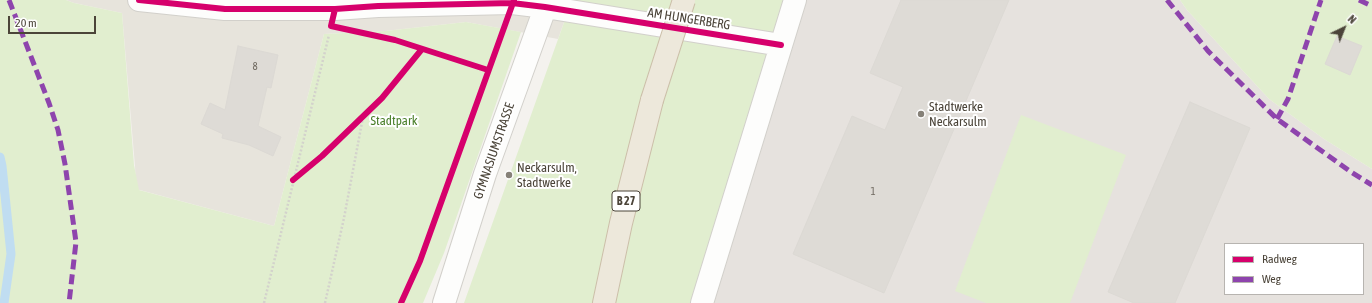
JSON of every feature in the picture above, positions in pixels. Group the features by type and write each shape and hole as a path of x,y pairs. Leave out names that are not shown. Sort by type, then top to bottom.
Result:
{"highway":[{"name":"B 27","path":"604,303 621,222 652,100 684,0"}],"street":[{"name":"AM HUNGERBERG","path":"139,0 225,9 335,9 378,6 546,3 781,45"},
{"path":"702,303 795,0"},
{"name":"GYMNASIUMSTRASSE","path":"444,303 485,174 546,3"}],"path":[{"path":"264,303 329,34"},
{"path":"325,303 344,218 363,117"}],"shaded area":[{"path":"66,0 572,0 558,39 466,22 385,31 324,34 274,226 136,189 122,13"},
{"path":"786,0 1180,0 1187,10 1269,99 1324,139 1372,169 1372,303 690,303"}],"green space":[{"name":"Stadtpark","path":"0,0 66,0 122,13 134,165 139,190 274,226 324,34 385,31 466,22 521,32 444,253 423,303 0,303"},
{"path":"572,0 786,0 690,303 464,303"},
{"path":"1180,0 1372,0 1372,169 1324,139 1269,99 1187,10"},
{"path":"1021,115 1126,155 1070,303 986,303 955,291"}],"building":[{"path":"901,0 1009,0 884,293 793,254 852,116 885,130 903,87 870,73"},
{"path":"1337,36 1362,46 1350,75 1325,64"},
{"path":"238,46 278,55 271,88 267,87 258,126 281,137 273,156 249,145 222,138 223,134 201,124 210,103 225,110"},
{"path":"1190,102 1250,128 1175,303 1134,303 1108,292"}],"waterway":[{"path":"0,157 11,254 4,303"}],"marked path":[{"path":"9,0 49,103 58,130 65,164 76,242 69,303"},
{"path":"1167,0 1208,51 1277,119 1351,172 1372,185"},
{"path":"1277,119 1288,99 1321,0"},
{"path":"1359,0 1372,6"}],"cycle path":[{"path":"139,0 225,9 335,9 378,6 512,3 781,45"},
{"path":"401,303 420,261 514,0"},
{"path":"335,9 331,26 395,40 488,70"},
{"path":"293,180 322,156 382,98 422,49"}],"place":[{"name":"Stadtwerke Neckarsulm","path":"921,114"},
{"name":"Neckarsulm, Stadtwerke","path":"509,175"}]}
